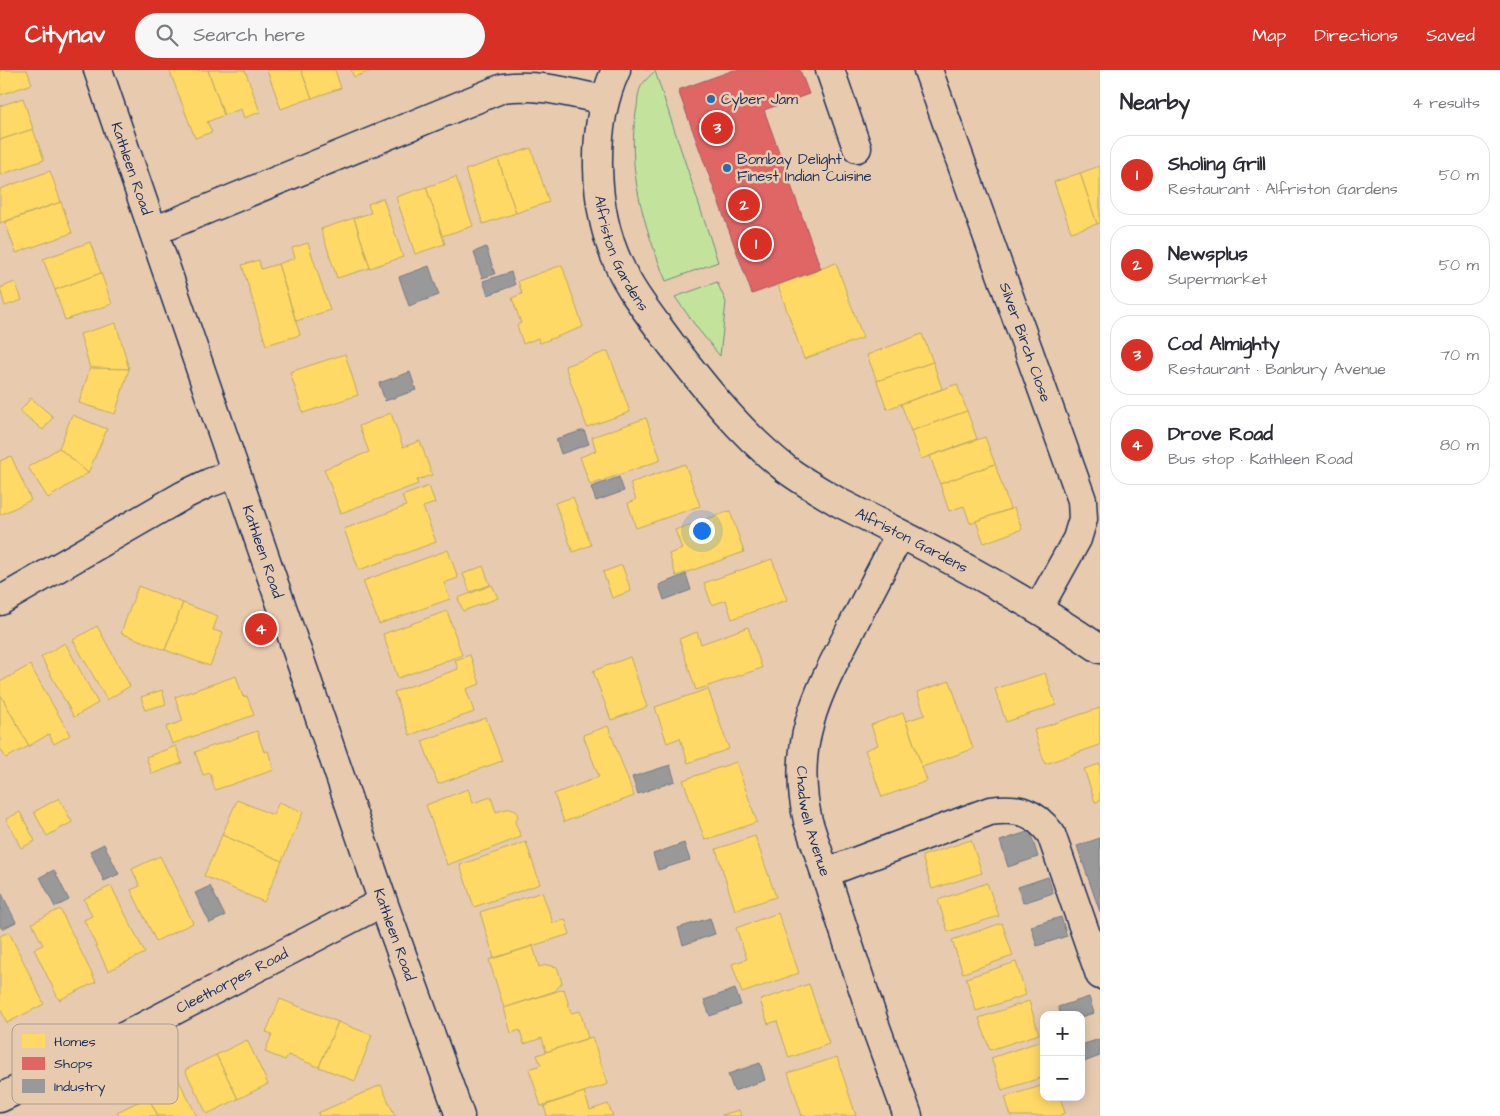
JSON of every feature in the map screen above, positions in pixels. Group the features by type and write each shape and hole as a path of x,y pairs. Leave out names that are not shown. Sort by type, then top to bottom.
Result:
{"street":[{"name":"Kathleen Road","path":"98,70 383,902 460,1116"},
{"name":"Alfriston Gardens","path":"616,70 604,100 601,120 599,170 605,220 610,242 619,265 640,301 717,401 764,450 787,470 813,487 994,584 1100,648"},
{"path":"830,70 857,148"},
{"name":"Silver Birch Close","path":"928,70 1082,500 1083,519 1077,539 1038,609"},
{"path":"154,231 503,88 520,85 538,87 604,100"},
{"path":"0,601 184,495 236,473"},
{"name":"Chadwell Avenue","path":"900,534 825,679 812,712 804,744 801,773 803,798 808,820 875,1025 908,1116"},
{"path":"825,873 990,811 1018,810 1032,815 1051,834 1100,976"},
{"name":"Cleethorpes Road","path":"148,1024 383,902"},
{"name":"Cleethorpes Road","path":"0,1098 12,1092"}],"green space":[{"path":"655,71 718,262 666,281 644,218 635,174 633,152 639,92 643,83"},
{"path":"717,282 726,302 720,356 675,297"}],"building: Homes":[{"path":"0,70 27,70 32,84 0,95"},
{"path":"175,70 208,70 224,115 207,122 212,132 195,138 170,72"},
{"path":"208,70 245,70 260,112 244,118 241,109 224,115"},
{"path":"267,70 301,70 312,98 281,109"},
{"path":"301,70 335,70 341,88 312,98"},
{"path":"351,70 374,70 354,77"},
{"path":"23,98 33,129 0,140 0,106"},
{"path":"33,129 44,160 0,175 0,140"},
{"path":"531,148 549,202 516,213 498,159"},
{"path":"498,159 516,213 483,224 465,170"},
{"path":"1100,166 1100,223 1097,224 1080,173"},
{"path":"50,171 61,202 0,223 0,189"},
{"path":"1080,173 1097,224 1071,232 1054,182"},
{"path":"456,177 473,226 442,236 426,187"},
{"path":"426,187 445,244 415,254 396,197"},
{"path":"383,198 403,257 370,268 354,218 371,213 368,204"},
{"path":"61,202 72,233 16,253 5,222"},
{"path":"354,218 370,268 337,278 321,229"},
{"path":"90,242 101,273 55,290 43,259"},
{"path":"308,243 330,310 296,321 278,264 295,258 292,248"},
{"path":"259,260 261,269 278,264 300,335 266,345 242,265"},
{"path":"836,263 863,338 804,359 778,285"},
{"path":"562,265 583,327 540,343 538,338 523,344 517,325 521,323 512,298 522,294 518,281"},
{"path":"101,273 112,304 65,320 55,290"},
{"path":"15,282 22,300 5,306 0,288"},
{"path":"116,323 129,369 90,368 80,334"},
{"path":"922,334 933,362 877,381 867,355"},
{"path":"608,351 630,412 587,427 565,366"},
{"path":"345,354 358,395 303,413 290,372"},
{"path":"933,362 942,389 887,409 877,381"},
{"path":"90,368 129,369 115,414 79,403"},
{"path":"957,384 967,411 911,431 901,404"},
{"path":"31,398 53,417 43,430 20,411"},
{"path":"967,411 977,439 921,459 911,431"},
{"path":"391,413 403,447 420,441 432,475 417,480 418,484 341,513 324,469 369,452 359,426"},
{"path":"72,415 107,429 88,473 59,448"},
{"path":"646,418 661,460 590,485 580,457 596,451 592,437"},
{"path":"985,437 995,464 940,484 930,456"},
{"path":"59,448 88,473 48,498 28,467"},
{"path":"11,456 31,500 0,515 0,461"},
{"path":"685,464 700,506 636,528 628,503 636,500 630,483"},
{"path":"995,464 1010,509 970,523 964,506 949,511 940,484"},
{"path":"429,486 435,503 423,507 436,542 359,570 344,529 406,506 402,496"},
{"path":"573,497 591,545 573,552 555,503"},
{"path":"1014,508 1022,529 984,543 976,521"},
{"path":"730,511 744,552 676,576 669,554 682,549 675,530"},
{"path":"448,550 458,578 444,583 450,599 379,624 363,581"},
{"path":"772,559 787,600 732,619 726,600 712,605 704,583"},
{"path":"622,565 631,591 612,598 603,572"},
{"path":"483,566 490,585 470,592 463,574"},
{"path":"492,585 498,598 463,611 458,598"},
{"path":"138,586 183,603 165,650 121,633"},
{"path":"183,603 218,616 213,630 223,633 210,666 165,650"},
{"path":"447,611 462,655 398,678 383,634"},
{"path":"97,626 130,686 107,700 73,640"},
{"path":"748,627 762,668 696,690 679,639 697,632 701,644"},
{"path":"65,643 98,703 74,717 41,657"},
{"path":"470,655 480,684 466,689 474,712 410,735 394,692 458,669 455,660"},
{"path":"630,657 647,707 611,720 593,671"},
{"path":"30,665 70,735 54,744 49,734 29,746 0,694 0,682"},
{"path":"1045,673 1056,705 1006,722 995,689"},
{"path":"236,676 243,697 247,696 254,715 172,744 166,727 183,721 175,697"},
{"path":"950,681 973,749 922,767 906,721 925,715 917,692"},
{"path":"708,689 729,749 688,763 680,738 667,743 655,707"},
{"path":"162,690 166,704 145,710 141,697"},
{"path":"0,694 29,746 6,758 0,748"},
{"path":"1100,708 1100,745 1045,764 1034,730"},
{"path":"903,713 927,781 882,797 865,750 878,745 871,725"},
{"path":"486,718 502,761 438,784 422,741"},
{"path":"608,726 634,796 564,822 554,794 599,777 583,735"},
{"path":"257,731 264,752 268,751 274,770 215,790 210,773 203,775 195,752"},
{"path":"176,746 182,763 152,774 146,757"},
{"path":"736,762 757,822 705,840 683,780"},
{"path":"1100,764 1100,801 1095,802 1084,769"},
{"path":"468,789 473,803 491,797 496,812 510,808 516,810 518,817 515,822 521,837 447,865 426,805"},
{"path":"59,798 72,822 47,836 34,812"},
{"path":"237,800 273,815 279,802 303,812 282,861 222,835"},
{"path":"20,812 35,841 21,848 6,819"},
{"path":"222,835 282,861 264,902 204,876"},
{"path":"755,836 776,897 735,910 716,849"},
{"path":"971,840 982,873 932,889 922,856"},
{"path":"526,842 540,884 474,907 460,865"},
{"path":"160,856 193,923 156,941 131,890 140,886 132,869"},
{"path":"987,883 999,916 948,932 938,900"},
{"path":"111,886 145,953 108,971 84,920 92,916 84,899"},
{"path":"542,892 553,923 565,919 570,934 494,958 480,912"},
{"path":"60,909 96,982 59,1000 34,949 43,945 32,923"},
{"path":"778,913 799,973 742,993 732,964 747,959 736,928"},
{"path":"1002,923 1013,956 963,973 952,940"},
{"path":"9,932 44,1004 7,1023 0,1008 0,936"},
{"path":"533,946 539,967 547,965 557,967 562,983 555,991 504,1008 489,960"},
{"path":"1016,962 1026,995 976,1011 966,978"},
{"path":"809,984 829,1044 789,1058 777,1021 768,1024 760,1000"},
{"path":"564,989 571,1013 580,1011 588,1038 546,1052 542,1038 524,1044 520,1030 511,1033 504,1008"},
{"path":"280,999 338,1022 319,1067 288,1055 285,1060 265,1052 272,1034 266,1032"},
{"path":"1029,1001 1039,1034 990,1050 979,1018"},
{"path":"338,1022 372,1035 355,1081 319,1067"},
{"path":"592,1037 608,1084 541,1106 529,1069 541,1065 537,1055"},
{"path":"247,1040 268,1084 238,1099 216,1055"},
{"path":"1040,1041 1040,1078 1002,1090 991,1058"},
{"path":"216,1055 238,1099 207,1114 185,1070"},
{"path":"837,1057 856,1116 802,1116 788,1073"},
{"path":"178,1082 197,1116 158,1116 152,1104 178,1104"},
{"path":"381,1085 395,1116 319,1116 318,1113"},
{"path":"1040,1086 1040,1101 1061,1101 1065,1113 1058,1116 1011,1116 1005,1097"},
{"path":"584,1092 590,1110 608,1104 613,1116 547,1116 544,1106"},
{"path":"134,1104 152,1104 158,1116 119,1116 117,1112"},
{"path":"739,1110 741,1116 722,1116 722,1115"}],"building: Shops":[{"path":"734,70 800,70 809,94 764,110 821,269 752,294 678,90"}],"building: Industry":[{"path":"486,247 495,274 482,278 474,252"},
{"path":"429,266 439,295 409,306 399,277"},
{"path":"511,272 515,285 488,295 483,281"},
{"path":"410,372 416,390 385,401 379,383"},
{"path":"584,430 589,444 561,454 556,439"},
{"path":"619,477 624,491 596,501 591,487"},
{"path":"686,574 691,590 664,600 659,585"},
{"path":"670,765 675,781 638,794 632,777"},
{"path":"1030,831 1038,857 1008,867 1000,841"},
{"path":"1100,838 1100,912 1077,846"},
{"path":"684,843 690,860 658,870 653,854"},
{"path":"104,844 119,874 104,881 90,851"},
{"path":"54,870 69,900 55,907 40,877"},
{"path":"1048,877 1053,893 1023,903 1018,887"},
{"path":"210,886 225,916 210,923 195,893"},
{"path":"1,892 16,922 2,929 0,926"},
{"path":"1061,917 1067,936 1037,946 1031,926"},
{"path":"710,918 715,934 683,945 678,928"},
{"path":"735,989 741,1005 710,1016 704,1000"},
{"path":"1089,997 1094,1013 1085,1016 1085,1011 1060,1011 1058,1007"},
{"path":"1100,1039 1100,1056 1085,1062 1085,1044"},
{"path":"760,1063 765,1080 734,1091 728,1074"}],"place":[{"name":"Cyber Jam","path":"711,99"},
{"name":"Cod Almighty","path":"717,128"},
{"name":"Bombay Delight Finest Indian Cuisine","path":"727,168"},
{"name":"Newsplus","path":"744,205"},
{"name":"Sholing Grill","path":"756,244"},
{"name":"Drove Road","path":"261,629"}]}
